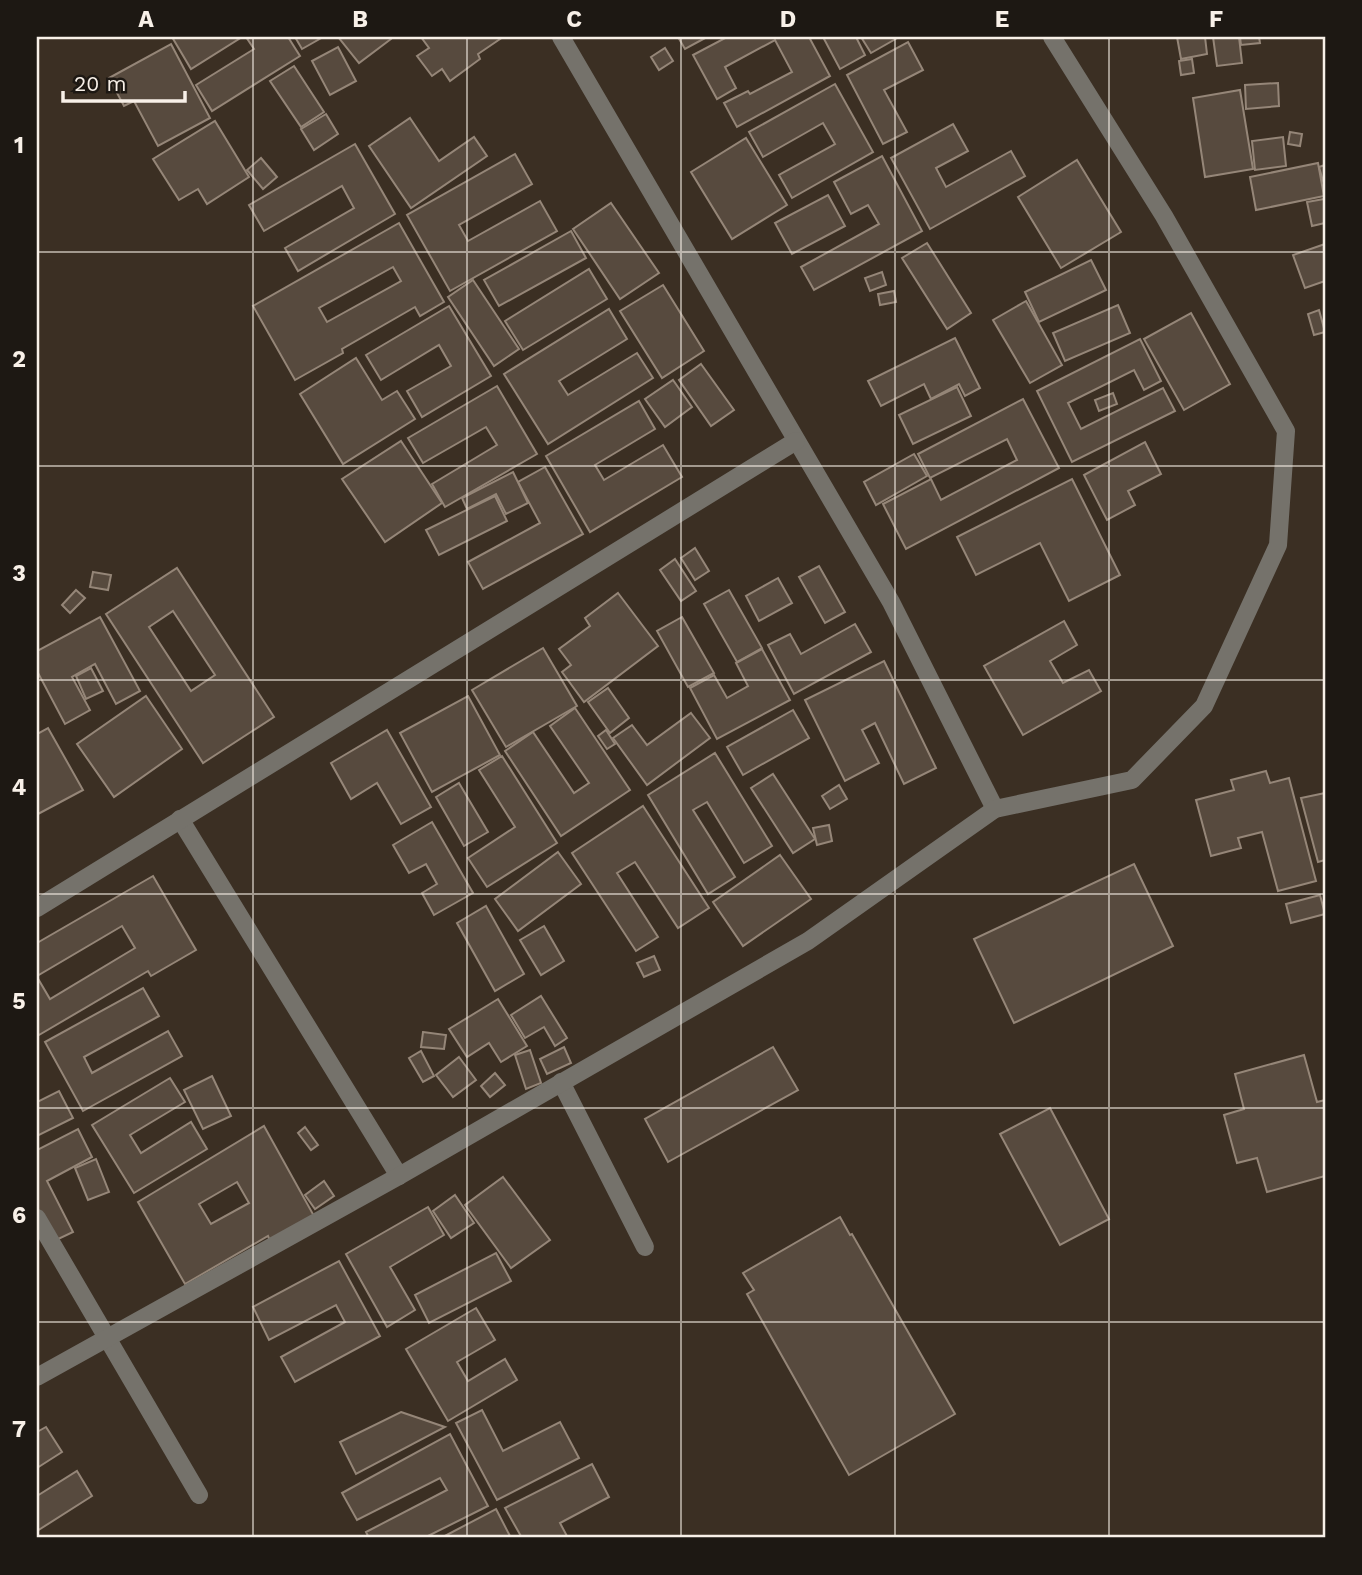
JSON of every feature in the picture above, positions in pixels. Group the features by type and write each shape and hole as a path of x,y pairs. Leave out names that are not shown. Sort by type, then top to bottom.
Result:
{"street":[{"path":"561,37 891,602 995,809"},
{"path":"37,1377 399,1176 808,941 995,809 1132,780 1204,706 1278,545 1286,431 1164,216 1052,37"},
{"path":"37,908 796,441"},
{"path":"180,819 399,1176"},
{"path":"561,1082 645,1247"},
{"path":"37,1218 199,1495"}],"building":[{"path":"172,37 242,37 191,69"},
{"path":"246,37 288,37 300,56 212,111 196,85 254,49"},
{"path":"295,37 323,37 302,49"},
{"path":"421,37 503,37 478,54 480,59 450,81 442,69 432,76 417,56 429,48"},
{"path":"678,37 707,37 685,49"},
{"path":"727,37 809,37 830,76 737,127 724,103 748,91 750,94 792,72 775,40 725,67 736,88 717,99 693,55"},
{"path":"823,37 856,37 865,55 840,69"},
{"path":"861,37 899,37 871,53"},
{"path":"1177,37 1205,37 1207,54 1181,59"},
{"path":"1213,37 1239,37 1242,63 1217,66"},
{"path":"1240,37 1259,37 1260,43 1241,45"},
{"path":"339,38 391,39 359,63"},
{"path":"908,42 923,70 884,90 907,132 883,144 847,75"},
{"path":"171,44 210,118 158,146 134,101 124,106 109,78"},
{"path":"338,47 356,81 330,95 312,61"},
{"path":"665,48 673,61 659,70 651,57"},
{"path":"1192,59 1194,73 1181,75 1179,61"},
{"path":"294,66 324,112 301,127 270,81"},
{"path":"1278,83 1279,106 1246,109 1245,85"},
{"path":"835,84 873,152 792,198 779,175 835,144 823,123 763,157 749,132"},
{"path":"1240,90 1253,169 1205,177 1193,98"},
{"path":"326,114 338,134 314,150 301,129"},
{"path":"410,118 439,161 474,137 487,156 411,208 369,146"},
{"path":"215,121 249,177 207,204 198,189 179,200 153,159"},
{"path":"953,124 968,151 936,168 946,187 1011,151 1025,176 930,229 891,158"},
{"path":"1290,132 1302,134 1300,146 1288,144"},
{"path":"1283,137 1286,166 1255,170 1252,141"},
{"path":"746,138 787,205 732,239 691,172"},
{"path":"355,144 395,214 298,271 285,248 354,208 342,186 264,231 249,205"},
{"path":"515,154 532,184 459,225 468,241 540,201 557,231 450,291 407,215"},
{"path":"882,156 922,231 814,290 801,267 879,224 868,205 851,214 834,182"},
{"path":"261,158 277,177 263,189 247,170"},
{"path":"1077,160 1121,232 1061,268 1018,197"},
{"path":"1318,163 1324,196 1256,210 1250,177"},
{"path":"1325,165 1325,188 1319,167"},
{"path":"828,195 845,226 792,254 775,223"},
{"path":"1324,199 1325,223 1312,226 1307,202"},
{"path":"611,203 659,273 620,299 573,229"},
{"path":"399,223 444,302 420,316 415,307 295,380 253,306","holes":["393,267 401,281 327,322 319,308"]},
{"path":"571,231 586,258 499,306 484,280"},
{"path":"927,243 971,313 947,329 902,258"},
{"path":"1325,244 1325,281 1305,288 1293,255"},
{"path":"1091,260 1106,290 1039,322 1025,292"},
{"path":"589,269 607,299 523,350 505,321"},
{"path":"882,272 886,285 870,291 865,278"},
{"path":"473,280 519,349 494,366 448,297"},
{"path":"663,285 704,351 662,378 620,311"},
{"path":"894,291 896,302 880,305 878,294"},
{"path":"1026,301 1062,365 1030,383 993,320"},
{"path":"1118,305 1130,333 1065,361 1053,333"},
{"path":"449,306 491,376 422,417 407,391 451,366 439,345 381,380 366,355"},
{"path":"609,309 627,339 559,381 568,395 637,353 653,378 548,444 504,374"},
{"path":"1319,310 1325,332 1314,335 1308,314"},
{"path":"1191,313 1230,384 1184,410 1144,339"},
{"path":"955,338 980,388 965,396 959,384 931,399 924,384 881,406 868,381"},
{"path":"1140,339 1161,381 1144,390 1134,370 1068,403 1081,429 1163,388 1175,411 1072,462 1037,391"},
{"path":"356,358 382,400 397,391 415,419 343,464 300,394"},
{"path":"701,364 734,410 711,426 679,380"},
{"path":"673,380 692,407 665,427 645,399"},
{"path":"497,386 537,454 445,507 432,484 497,445 486,427 423,463 408,438"},
{"path":"957,387 971,416 913,444 899,415"},
{"path":"1113,393 1117,404 1099,411 1095,400"},
{"path":"1023,399 1059,468 906,549 883,504 931,479 941,500 1017,460 1007,439 930,478 918,454"},
{"path":"639,401 655,429 595,465 604,480 663,445 682,477 590,532 546,456"},
{"path":"401,441 442,503 385,542 342,479"},
{"path":"1145,442 1161,474 1128,491 1135,505 1107,520 1084,475"},
{"path":"914,454 927,476 876,505 864,482"},
{"path":"545,467 583,534 483,589 468,562 540,523 518,482"},
{"path":"513,472 528,503 506,514 496,494 467,509 462,498"},
{"path":"1072,479 1120,575 1069,601 1040,543 976,575 957,537"},
{"path":"495,496 507,521 439,555 426,530"},
{"path":"695,548 709,571 695,580 681,558"},
{"path":"675,559 696,591 681,601 660,570"},
{"path":"819,566 845,612 825,623 799,577"},
{"path":"177,568 274,717 203,763 106,614","holes":["173,611 215,675 191,691 149,627"]},
{"path":"93,572 111,575 108,590 90,587"},
{"path":"778,578 792,603 759,621 746,596"},
{"path":"76,590 85,598 70,613 62,605"},
{"path":"729,590 762,648 737,662 704,604"},
{"path":"618,593 658,646 584,702 562,672 571,665 559,649 590,626 585,618"},
{"path":"100,617 140,691 116,704 95,664 72,677 90,710 65,724 37,671 37,651"},
{"path":"682,617 714,673 688,687 657,631"},
{"path":"1064,621 1077,645 1050,661 1063,683 1089,670 1101,691 1023,735 984,666"},
{"path":"855,624 871,652 794,694 768,645 790,634 801,654"},
{"path":"543,648 577,706 506,747 472,690"},
{"path":"762,649 790,700 717,739 690,688 714,675 727,698 748,686 736,663"},
{"path":"884,661 936,768 904,784 875,723 862,730 879,763 845,781 805,700"},
{"path":"91,668 103,691 86,699 76,676"},
{"path":"608,688 629,718 610,733 588,702"},
{"path":"146,696 182,749 114,797 77,744"},
{"path":"468,696 500,755 432,792 400,733"},
{"path":"575,708 630,790 561,836 505,751 533,732 574,793 589,783 550,726"},
{"path":"793,710 809,738 743,775 727,747"},
{"path":"691,713 710,738 647,785 613,738 632,725 647,745"},
{"path":"48,728 83,790 38,814 37,734"},
{"path":"387,730 431,807 401,824 377,783 351,799 331,763"},
{"path":"606,730 615,744 607,749 598,736"},
{"path":"715,753 772,846 744,863 707,802 693,810 735,877 708,894 648,795"},
{"path":"502,756 557,843 487,887 468,858 515,827 479,770"},
{"path":"1266,771 1270,783 1289,778 1316,881 1278,891 1262,832 1238,838 1241,848 1211,856 1196,800 1234,790 1231,780"},
{"path":"773,774 815,839 793,853 751,788"},
{"path":"459,783 488,832 464,846 436,797"},
{"path":"839,785 847,799 830,809 822,796"},
{"path":"1325,793 1325,860 1318,862 1301,798"},
{"path":"643,806 709,908 678,928 635,862 617,873 658,937 636,951 572,853"},
{"path":"432,822 473,893 434,915 422,893 437,884 426,864 409,873 393,845"},
{"path":"829,825 832,841 817,845 813,828"},
{"path":"558,852 581,884 518,931 495,899"},
{"path":"780,855 811,899 743,946 713,902"},
{"path":"1134,864 1173,946 1014,1023 974,939"},
{"path":"153,876 196,950 151,976 148,971 39,1035 37,977 50,999 135,948 122,926 37,976 37,943"},
{"path":"1320,895 1325,914 1291,923 1286,904"},
{"path":"486,906 524,974 495,991 457,923"},
{"path":"544,926 564,961 541,975 520,940"},
{"path":"654,956 660,970 644,977 637,963"},
{"path":"143,988 159,1016 84,1057 92,1073 168,1031 182,1056 83,1111 45,1042"},
{"path":"541,996 567,1038 555,1046 544,1027 525,1038 511,1015"},
{"path":"498,999 527,1046 501,1062 489,1043 467,1057 449,1029"},
{"path":"423,1032 446,1035 444,1049 421,1047"},
{"path":"564,1047 571,1063 547,1074 540,1059"},
{"path":"773,1047 798,1090 668,1162 645,1119"},
{"path":"530,1050 541,1083 526,1089 515,1055"},
{"path":"421,1051 434,1076 423,1082 409,1058"},
{"path":"1304,1055 1317,1102 1325,1100 1325,1176 1267,1192 1257,1158 1237,1163 1224,1115 1244,1109 1235,1074"},
{"path":"459,1057 476,1080 453,1097 436,1075"},
{"path":"495,1073 505,1085 490,1097 481,1086"},
{"path":"212,1076 231,1116 203,1129 184,1090"},
{"path":"170,1078 185,1102 130,1135 141,1153 191,1122 207,1149 134,1193 92,1125"},
{"path":"59,1091 73,1118 37,1136 37,1102"},
{"path":"1050,1108 1109,1219 1060,1245 1000,1134"},
{"path":"264,1126 314,1216 270,1241 268,1236 185,1284 138,1202","holes":["237,1182 249,1203 211,1224 199,1204"]},
{"path":"305,1127 318,1145 311,1150 298,1133"},
{"path":"78,1129 92,1157 47,1181 73,1232 52,1242 37,1212 37,1150"},
{"path":"96,1159 109,1192 88,1200 75,1168"},
{"path":"503,1177 550,1240 511,1268 465,1205"},
{"path":"324,1181 334,1196 315,1209 305,1195"},
{"path":"455,1195 474,1223 451,1238 433,1211"},
{"path":"428,1207 444,1235 390,1267 415,1310 387,1327 346,1254"},
{"path":"840,1217 955,1414 849,1475 747,1294 754,1290 743,1273"},
{"path":"496,1253 511,1281 429,1323 415,1295"},
{"path":"339,1261 380,1336 295,1382 281,1357 345,1322 336,1305 269,1340 253,1307"},
{"path":"476,1308 495,1340 457,1362 468,1381 505,1359 517,1380 448,1421 406,1349"},
{"path":"482,1410 503,1451 560,1422 579,1458 497,1500 456,1423"},
{"path":"401,1412 445,1427 356,1474 340,1442"},
{"path":"46,1427 62,1452 37,1468 37,1432"},
{"path":"450,1434 488,1506 424,1538 369,1538 366,1532 447,1490 440,1478 357,1520 342,1493"},
{"path":"592,1464 609,1497 560,1523 568,1538 522,1538 505,1508"},
{"path":"77,1471 92,1496 37,1531 37,1496"},
{"path":"496,1509 511,1538 441,1538"}]}
